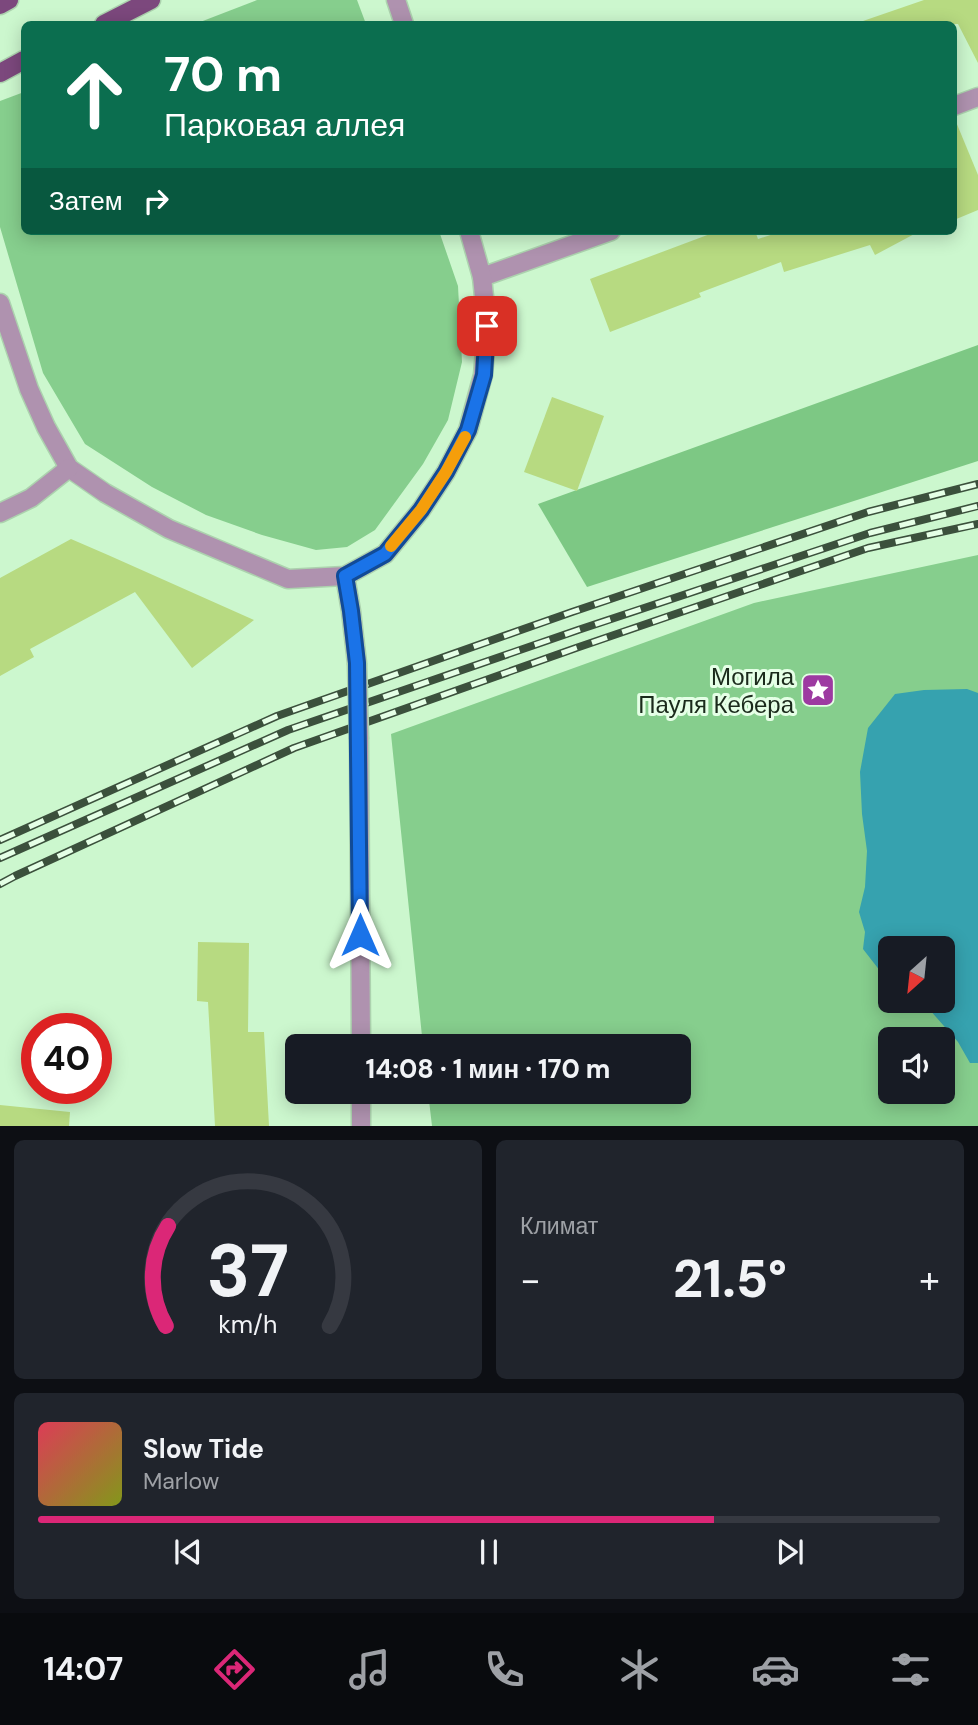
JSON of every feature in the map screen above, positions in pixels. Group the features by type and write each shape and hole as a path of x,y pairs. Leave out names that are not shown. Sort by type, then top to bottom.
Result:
{"main road":[{"path":"0,5 9,0"},
{"path":"110,21 151,0"},
{"path":"0,73 21,62"}],"street":[{"path":"396,0 403,21"},
{"path":"957,105 978,97"},
{"path":"0,303 29,389 69,468 105,493 169,529 288,579 345,576 385,554 421,510 446,472 468,430 484,375 487,326 482,277 470,235"},
{"path":"482,277 600,235"},
{"path":"0,513 31,498 69,468"},
{"path":"345,576 357,663 361,1034"},
{"path":"361,1104 361,1126"}],"green space":[{"path":"257,0 357,0 365,21 203,21"},
{"path":"21,93 21,235 440,235 458,286 462,362 448,420 423,464 375,530 347,547 316,550 262,535 206,515 152,487 85,444 43,373 0,227 0,101"},
{"path":"978,345 978,461 587,587 538,504"},
{"path":"978,555 978,1126 432,1126 429,1104 691,1104 691,1034 422,1034 391,734 754,603"}],"water":[{"path":"967,689 978,693 978,1063 970,1063 955,1039 955,1027 945,1027 933,1013 956,1013 956,936 878,936 878,968 863,949 865,932 859,912 865,887 867,851 860,772 868,728 895,694"}],"building":[{"path":"924,0 978,0 978,63 957,21 863,21"},
{"path":"957,124 978,175 978,210 957,219"},
{"path":"707,235 756,235 758,239 770,235 912,235 875,255 870,245 784,272 781,262 699,293 701,297 610,332 590,279"},
{"path":"552,397 604,416 577,491 524,472"},
{"path":"71,539 254,620 192,668 135,592 30,649 34,657 0,676 0,578"},
{"path":"198,942 249,943 248,1032 264,1032 269,1126 215,1126 208,1002 197,1001"},
{"path":"0,1105 70,1112 69,1126 0,1126"}],"railway":[{"path":"0,840 277,716 868,512 978,484"},
{"path":"0,858 288,730 870,533 978,506"},
{"path":"0,884 294,748 868,548 978,524"}],"slow traffic":[{"path":"391,546 421,510 465,437"}],"place":[{"name":"Могила Пауля Кебера","path":"818,690"}],"route":[{"path":"360,935 357,663 345,576 385,554 421,510 446,472 468,430 484,375 487,326"}]}
